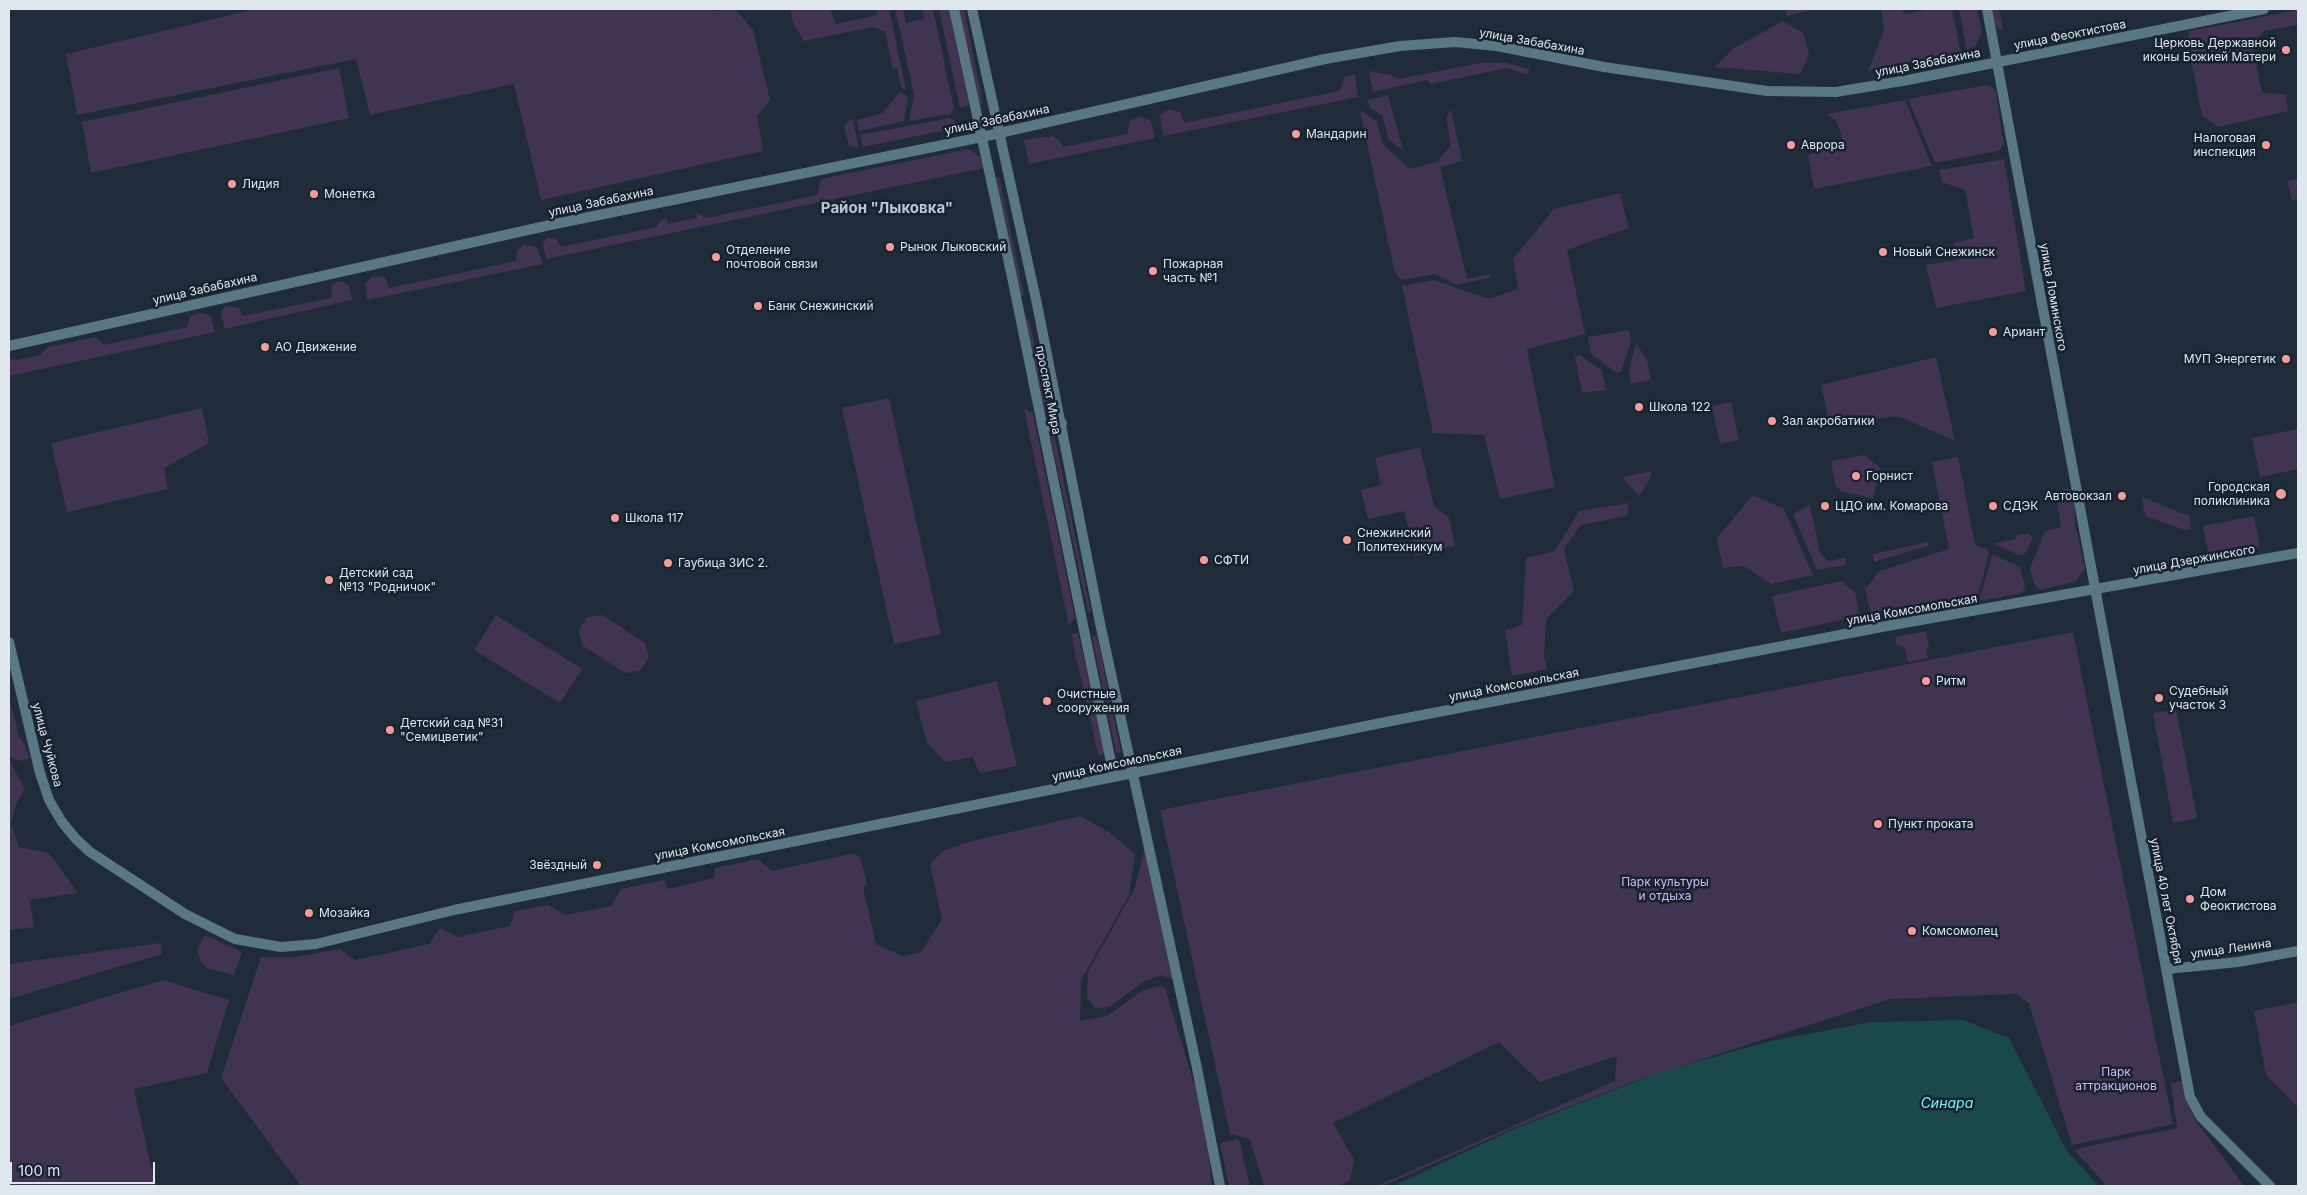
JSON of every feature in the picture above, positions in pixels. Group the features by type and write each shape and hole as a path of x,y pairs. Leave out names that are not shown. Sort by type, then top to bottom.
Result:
{"street":[{"name":"проспект Мира","path":"954,9 1019,308 1114,777"},
{"name":"проспект Мира","path":"972,9 1001,132 1062,423 1100,623 1197,1068 1220,1186"},
{"name":"улица Ломинского","path":"1986,9 1998,62 2095,590"},
{"name":"улица Феоктистова","path":"1998,62 2264,9"},
{"name":"улица Забабахина","path":"9,346 550,225 982,137 1316,61 1400,46 1455,42 1497,46 1604,67 1767,91 1854,90 1998,62"},
{"path":"1019,308 1037,304"},
{"path":"1043,428 1062,423"},
{"name":"улица Дзержинского","path":"2095,590 2298,553"},
{"name":"улица Комсомольская","path":"156,896 185,914 235,939 252,944 281,947 316,944 463,908 1410,717 1887,626 2095,590"},
{"name":"улица 40 лет Октября","path":"2095,590 2190,1097 2201,1117 2270,1186"},
{"path":"1084,627 1100,623"},
{"name":"улица Чуйкова","path":"9,642 40,773 49,800 62,822 90,852 156,896"},
{"name":"улица Ленина","path":"2167,969 2238,962 2298,951"}],"green space":[{"path":"256,9 710,9 713,11 735,9 753,30 770,100 757,116 763,151 541,200 514,84 370,115 356,59 77,115 66,54"},
{"path":"790,9 830,9 836,24 877,15 876,9 889,9 906,90 901,87 897,68 893,69 885,32 873,27 804,41 793,23"},
{"path":"895,9 903,9 906,23 924,19 922,9 933,9 954,109 950,114 909,121 914,94"},
{"path":"939,9 949,9 969,105 960,108"},
{"path":"958,9 964,9 983,104 979,105"},
{"path":"1785,9 1813,9 1787,16"},
{"path":"1881,9 1901,9 1905,14 1931,9 1952,9 1961,53 1868,71 1884,30"},
{"path":"1959,9 1977,9 1982,32 1976,45 1967,51"},
{"path":"1991,9 1999,9 2003,29 2000,30 1995,25"},
{"path":"2298,10 2298,25 2263,31 2253,47 2262,93 2285,94 2288,111 2218,127 2202,115 2188,44 2189,31"},
{"path":"1783,21 1803,33 1809,55 1800,74 1715,67 1734,48"},
{"path":"1481,63 1507,63 1529,69 1528,75 1507,68 1431,84 1427,80 1373,92 1369,71 1391,75 1398,79"},
{"path":"339,68 349,118 91,173 82,122"},
{"path":"1355,74 1358,97 1163,136 1160,116 1169,109 1180,112 1184,123 1339,91 1345,77"},
{"path":"1987,85 1994,88 1996,92 2004,146 1998,151 1935,163 1908,99"},
{"path":"900,91 908,96 904,121 859,131 857,120 883,113"},
{"path":"1388,95 1403,150 1389,140 1382,115 1370,108 1367,100"},
{"path":"1905,100 1932,166 1814,189 1808,155 1844,144 1837,122 1827,114"},
{"path":"1451,109 1462,161 1440,167 1467,279 1490,274 1491,277 1457,285 1435,274 1401,280 1395,273 1360,110 1377,122 1383,145 1410,169 1437,162 1451,145 1446,118"},
{"path":"1140,116 1151,121 1155,138 1029,164 1024,140 1053,136 1059,140 1063,147 1127,134 1130,121"},
{"path":"950,118 954,120 956,128 863,147 860,135"},
{"path":"853,120 859,148 849,146 844,126 848,121"},
{"path":"968,149 981,157 984,168 546,259 543,244 547,238 555,238 561,247 656,227 661,220 667,219 668,224 697,218 696,212 706,218 817,195 821,179"},
{"path":"2004,159 2026,291 1936,308 1926,265 1957,260 1954,243 1974,238 1965,190 1942,182 1939,170"},
{"path":"999,177 1024,295 1020,296 995,178"},
{"path":"2298,179 2298,199 2292,200 2287,181"},
{"path":"1620,193 1629,228 1567,250 1585,334 1527,349 1555,487 1500,499 1484,435 1433,433 1402,286 1434,280 1489,299 1518,289 1513,259 1554,209"},
{"path":"524,245 537,248 543,264 367,300 365,284 372,277 382,276 386,279 389,288 516,261 517,251"},
{"path":"342,281 349,286 352,300 224,329 221,312 224,307 239,308 243,316 331,298 332,284"},
{"path":"200,313 210,315 215,332 9,376 9,359 18,360 40,355 48,347 95,337 104,345 187,327 190,316"},
{"path":"1029,319 1049,409 1045,410 1025,320"},
{"path":"1629,330 1631,342 1621,372 1617,373 1591,354 1588,337"},
{"path":"1636,343 1647,360 1651,380 1631,384 1629,371"},
{"path":"1580,355 1602,371 1606,390 1582,393 1575,356"},
{"path":"1936,357 1955,441 1898,416 1830,425 1821,385"},
{"path":"889,398 941,634 894,644 842,408"},
{"path":"1731,402 1739,440 1720,444 1712,406"},
{"path":"202,408 209,443 164,468 168,489 67,512 51,443"},
{"path":"1024,409 1033,413 1075,618 1069,625"},
{"path":"2298,429 2298,469 2260,477 2252,438"},
{"path":"1054,434 1091,612 1088,613 1050,435"},
{"path":"1420,447 1434,506 1449,518 1455,546 1415,556 1404,511 1368,519 1361,490 1381,485 1375,458"},
{"path":"1864,455 1880,468 1873,498 1843,492 1836,487 1831,461"},
{"path":"1958,457 1975,545 1987,549 1989,554 1976,602 1873,623 1865,589 1880,571 1949,549 1932,462"},
{"path":"1650,471 1652,474 1641,494 1638,495 1624,479 1625,477"},
{"path":"2069,488 2074,498 2075,523 2085,569 2075,582 2040,590 2034,584 2030,568 2045,531 2061,527 2055,491"},
{"path":"1753,495 1784,509 1813,575 1771,584 1744,566 1723,568 1717,538"},
{"path":"2142,497 2189,516 2191,529 2185,530 2145,516"},
{"path":"1629,503 1627,516 1581,525 1564,549 1574,591 1546,619 1544,656 1547,669 1512,676 1505,630 1522,625 1526,558 1555,551 1579,511"},
{"path":"1810,505 1820,553 1828,561 1845,558 1846,565 1817,570 1793,514"},
{"path":"2254,516 2260,547 2209,557 2203,526"},
{"path":"2029,534 2033,538 2024,555 2019,555 1995,543 2015,539 2018,535"},
{"path":"1928,542 1928,546 1874,562 1873,554"},
{"path":"1992,554 2020,567 2025,587 2022,593 1979,601"},
{"path":"1841,581 1855,592 1860,616 1781,633 1772,596"},
{"path":"496,615 582,669 560,703 474,650"},
{"path":"603,615 645,643 649,657 640,671 625,673 582,645 579,630 587,617"},
{"path":"1926,631 1929,648 1926,649 1928,658 1908,662 1905,647 1897,645 1895,637"},
{"name":"Парк культуры и отдыха","path":"2073,632 2173,1124 2072,1145 2029,1003 2016,994 1890,999 1638,1080 1516,1127 1383,1186 1377,1186 1615,1081 1617,1056 1540,1082 1499,1042 1333,1123 1354,1160 1350,1180 1338,1186 1264,1186 1250,1139 1230,1134 1160,810"},
{"path":"1078,633 1105,754 1098,755 1071,634"},
{"path":"1097,636 1121,752 1116,753 1092,637"},
{"path":"997,681 1017,766 980,773 972,757 945,762 927,743 916,701"},
{"path":"9,696 19,737 24,743 30,758 24,761 12,759 9,753"},
{"path":"2176,709 2197,818 2173,823 2153,713"},
{"path":"9,760 25,789 16,804 11,824 19,847 49,853 78,893 30,900 34,927 9,930"},
{"path":"1080,816 1109,832 1135,854 1129,895 1081,980 1080,1021 1107,1016 1142,991 1158,986 1165,988 1197,1093 1208,1148 1212,1186 301,1186 221,1078 261,957 296,957 339,949 355,960 429,944 440,928 458,937 510,926 515,911 548,905 566,915 611,906 621,889 664,880 668,889 714,878 715,868 758,859 772,871 850,854 856,854 861,859 867,884 863,887 876,944 903,956 921,952 942,919 930,864 943,851 968,842"},
{"path":"1145,847 1177,981 1161,975 1145,981 1109,1007 1095,1008 1087,997 1088,972 1135,888"},
{"path":"205,935 242,952 234,975 207,968 201,962 197,950"},
{"path":"161,943 162,954 9,999 9,964"},
{"path":"163,980 229,1000 207,1073 134,1089 155,1186 9,1186 9,1026"},
{"path":"2298,1002 2298,1108 2266,1075 2254,1011"},
{"path":"2184,1081 2189,1106 2196,1121 2244,1186 2107,1186 2075,1151 2080,1148 2177,1128 2171,1083"},
{"path":"1238,1139 1250,1186 1229,1186 1220,1143"}],"water":[{"name":"Синара","path":"1963,1020 2009,1038 2067,1151 2099,1186 1394,1186 1514,1129 1658,1073 1770,1041 1872,1022"}],"place":[{"name":"Церковь Державной иконы Божией Матери","path":"2286,50"},
{"name":"Мандарин","path":"1296,134"},
{"name":"Аврора","path":"1791,145"},
{"name":"Налоговая инспекция","path":"2266,145"},
{"name":"Лидия","path":"232,184"},
{"name":"Монетка","path":"314,194"},
{"name":"Рынок Лыковский","path":"890,247"},
{"name":"Новый Снежинск","path":"1883,252"},
{"name":"Отделение почтовой связи","path":"716,257"},
{"name":"Пожарная часть №1","path":"1153,271"},
{"name":"Банк Снежинский","path":"758,306"},
{"name":"Ариант","path":"1993,332"},
{"name":"АО Движение","path":"265,347"},
{"name":"МУП Энергетик","path":"2286,359"},
{"name":"Школа 122","path":"1639,407"},
{"name":"Зал акробатики","path":"1772,421"},
{"name":"Горнист","path":"1856,476"},
{"name":"Городская поликлиника","path":"2281,494"},
{"name":"Автовокзал","path":"2122,496"},
{"name":"ЦДО им. Комарова","path":"1825,506"},
{"name":"СДЭК","path":"1993,506"},
{"name":"Школа 117","path":"615,518"},
{"name":"Снежинский Политехникум","path":"1347,540"},
{"name":"СФТИ","path":"1204,560"},
{"name":"Гаубица ЗИС 2.","path":"668,563"},
{"name":"Детский сад №13 \"Родничок\"","path":"329,580"},
{"name":"Ритм","path":"1926,681"},
{"name":"Судебный участок 3","path":"2159,698"},
{"name":"Очистные сооружения","path":"1047,701"},
{"name":"Детский сад №31 \"Семицветик\"","path":"390,730"},
{"name":"Пункт проката","path":"1878,824"},
{"name":"Звёздный","path":"597,865"},
{"name":"Дом Феоктистова","path":"2190,899"},
{"name":"Мозайка","path":"309,913"},
{"name":"Комсомолец","path":"1912,931"}],"district":[{"name":"Район \"Лыковка\"","path":"887,208"}],"park label":[{"name":"Парк аттракционов","path":"2116,1079"}]}
